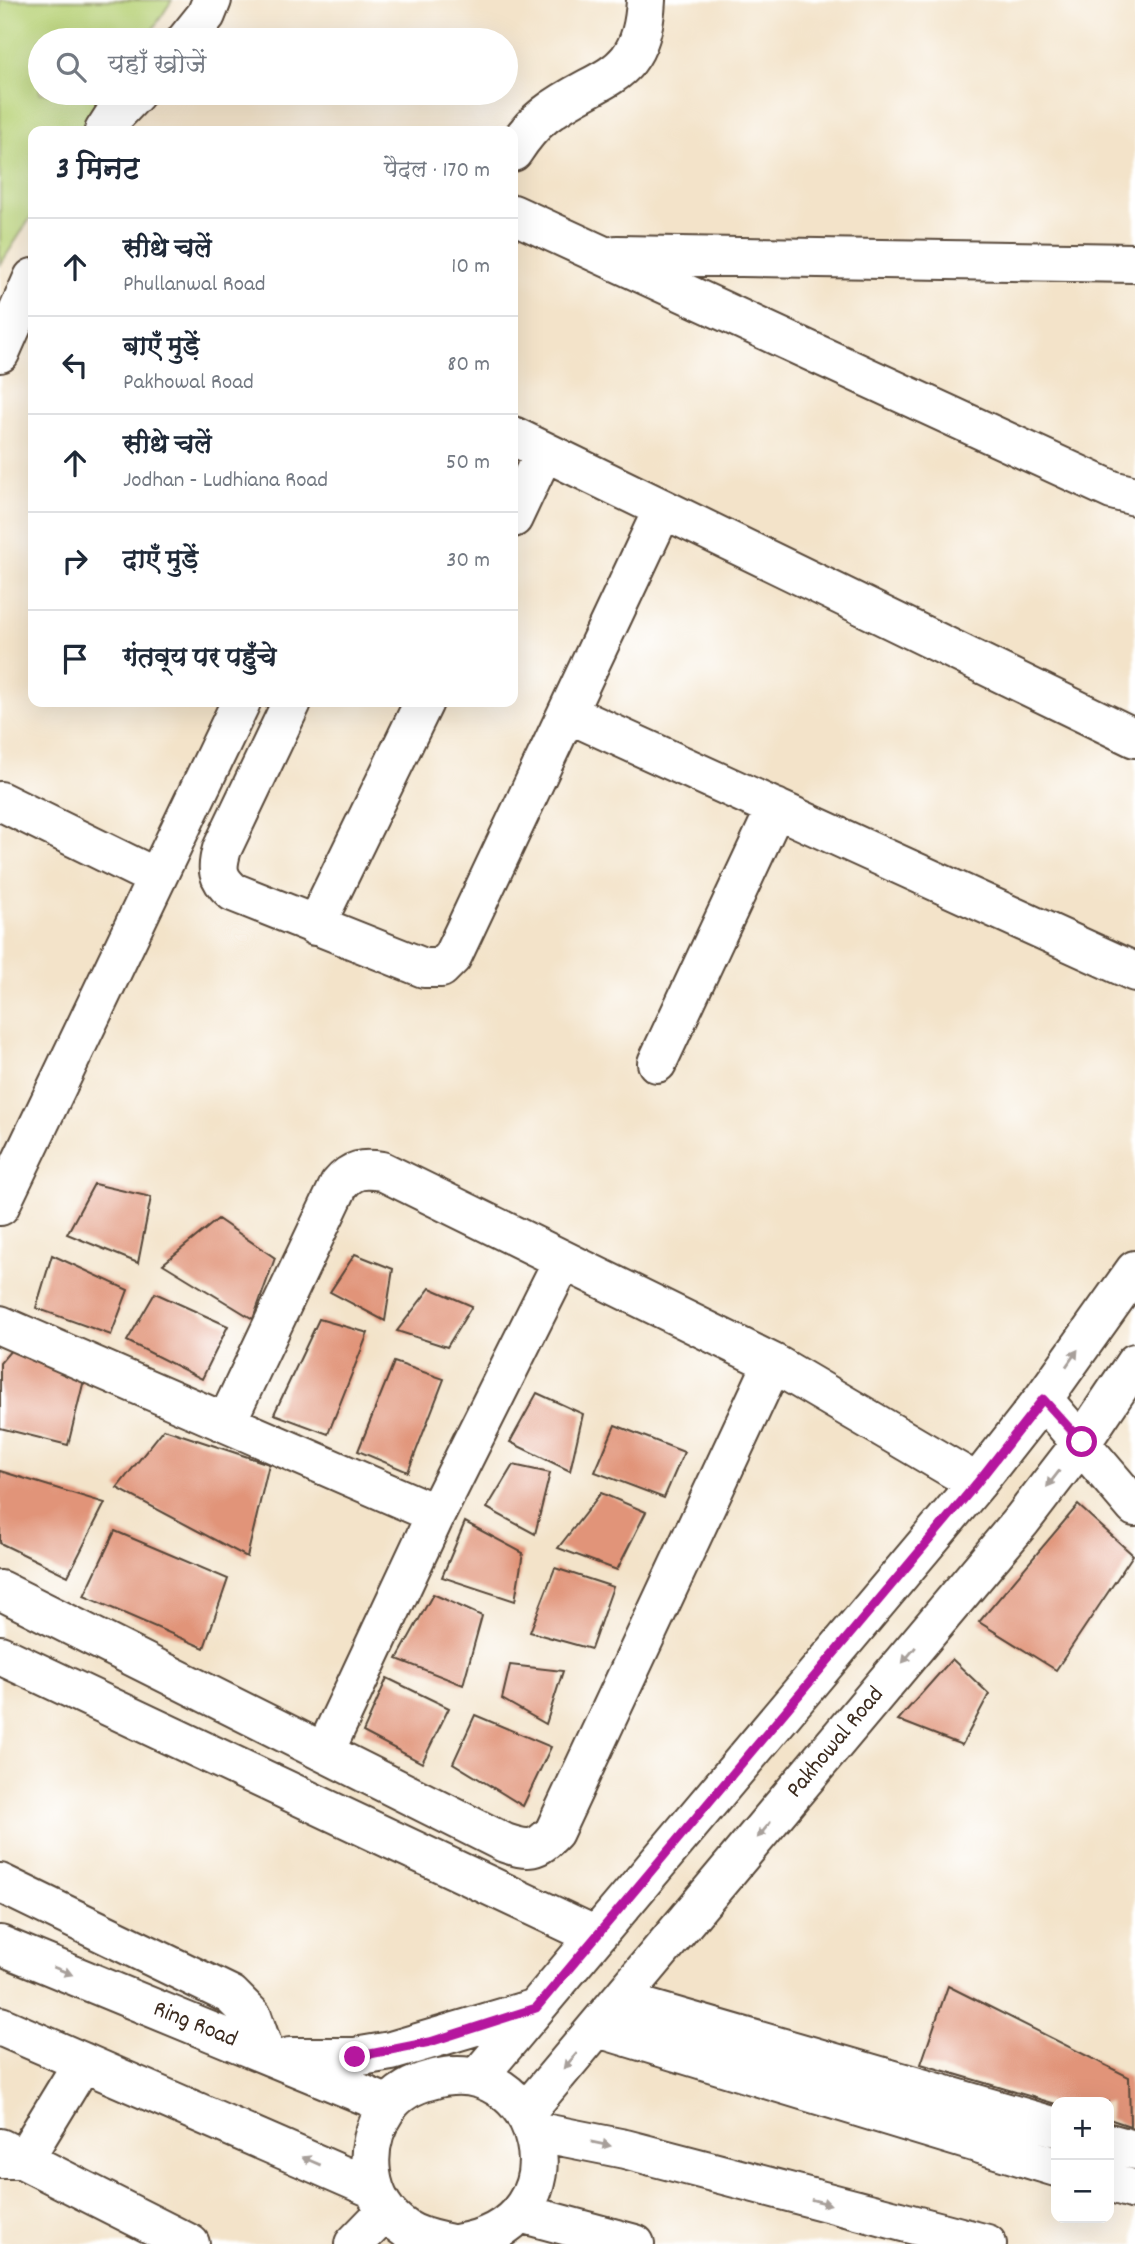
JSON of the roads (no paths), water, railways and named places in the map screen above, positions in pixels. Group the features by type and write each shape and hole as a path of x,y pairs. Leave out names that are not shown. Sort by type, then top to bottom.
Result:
{"street":[{"path":"196,28 206,15 212,0"},
{"path":"518,146 544,115 622,69 636,50 645,28 646,0"},
{"path":"518,216 1112,490 1135,496"},
{"path":"604,254 1135,263"},
{"path":"0,353 28,289"},
{"path":"518,495 529,444 662,511 1135,737"},
{"path":"290,707 217,866 220,881 233,892 409,964 441,968 452,957 662,511"},
{"path":"0,1206 239,707"},
{"path":"315,926 422,707"},
{"path":"567,713 1135,972"},
{"path":"0,801 157,878"},
{"path":"657,1063 775,808"},
{"path":"226,1423 339,1185 348,1174 365,1168 382,1171 562,1262 773,1363 977,1483"},
{"path":"325,1751 436,1514 562,1262"},
{"path":"477,2078 977,1483 1043,1399 1135,1270"},
{"path":"0,1325 436,1514"},
{"path":"0,1590 505,1843 522,1849 540,1847 554,1832 773,1363"},
{"name":"Pakhowal Road","path":"529,2122 610,2015 1022,1520 1082,1442 1135,1363"},
{"path":"1043,1399 1135,1507"},
{"path":"0,1655 596,1936"},
{"path":"0,1883 231,1995 252,2016 270,2055 355,2057 391,2051 536,2008"},
{"name":"Ring Road","path":"0,1945 389,2105"},
{"path":"610,2015 1051,2126"},
{"path":"610,2015 1051,2165"},
{"path":"0,2026 380,2200 405,2229 436,2242 479,2241 502,2230 520,2213 534,2187 539,2159 529,2122 504,2091 477,2078 445,2076 414,2085 389,2105 374,2131 369,2160 380,2200 354,2244"},
{"path":"83,2063 8,2155 190,2244"},
{"path":"529,2122 987,2244"},
{"path":"1114,2144 1135,2150"},
{"path":"1114,2184 1135,2190"},
{"path":"520,2213 635,2244"}]}
